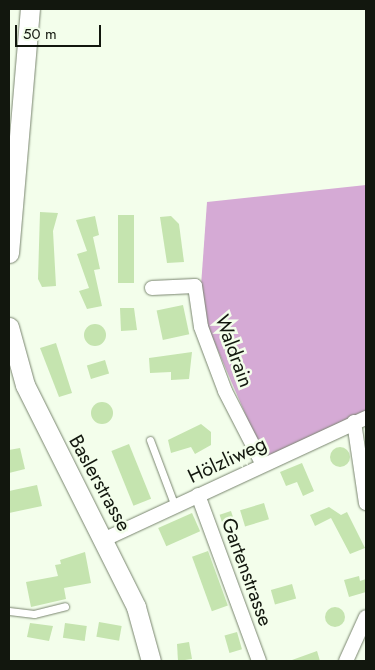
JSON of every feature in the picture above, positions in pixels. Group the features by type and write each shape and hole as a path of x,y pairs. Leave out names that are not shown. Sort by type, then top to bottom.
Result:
{"main road":[{"path":"9,253 11,210 30,9"},
{"name":"Baslerstrasse","path":"10,338 46,430 105,539 136,607 151,661"}],"street":[{"name":"Waldrain","path":"152,288 195,286 201,327 225,391 263,466"},
{"name":"Hölzliweg","path":"105,539 360,420"},
{"path":"360,420 366,503"},
{"name":"Gartenstrasse","path":"198,495 259,661"},
{"path":"346,661 366,617"}],"lane":[{"path":"150,440 175,506"},
{"path":"9,611 34,614 65,606"}],"shaded area":[{"path":"366,185 366,414 265,460 207,325 201,286 207,202"}],"building":[{"path":"40,212 58,213 53,231 56,286 42,287 38,279"},
{"path":"118,215 134,215 134,283 118,283"},
{"path":"95,216 99,235 93,237 100,269 94,270 102,306 87,309 79,291 89,288 77,254 87,251 76,220"},
{"path":"171,216 179,224 184,262 167,263 160,217"},
{"path":"183,305 189,334 163,340 157,311"},
{"path":"120,308 134,308 137,330 121,331"},
{"path":"95,324 105,331 106,335 99,345 95,346 85,339 84,335 91,325"},
{"path":"56,343 72,393 59,397 40,348"},
{"path":"192,352 189,379 171,380 171,372 150,373 149,358"},
{"path":"105,360 109,373 91,379 87,366"},
{"path":"102,402 110,405 113,413 110,421 102,424 94,421 91,413 94,405"},
{"path":"201,424 211,432 211,445 195,454 191,447 171,453 168,440"},
{"path":"129,444 151,499 133,506 111,451"},
{"path":"340,447 347,450 350,457 347,464 340,467 333,464 330,457 333,450"},
{"path":"20,448 25,469 9,473 9,450"},
{"path":"302,463 314,491 303,496 297,482 286,486 280,472"},
{"path":"37,485 42,506 9,513 9,491"},
{"path":"264,503 269,519 245,527 240,510"},
{"path":"329,507 341,515 347,512 365,548 350,554 331,518 315,526 310,515"},
{"path":"231,511 234,520 222,523 220,515"},
{"path":"192,513 200,531 166,546 158,528"},
{"path":"208,551 228,606 212,611 192,557"},
{"path":"85,552 91,583 64,588 66,599 31,607 26,582 58,576 55,565 61,564 60,560"},
{"path":"359,576 360,581 366,579 366,592 349,597 344,580"},
{"path":"292,584 296,598 275,604 271,590"},
{"path":"335,607 342,610 345,617 342,624 335,627 328,624 325,617 328,610"},
{"path":"99,622 122,626 119,641 96,637"},
{"path":"30,623 53,626 49,641 27,637"},
{"path":"65,623 87,626 85,641 63,638"},
{"path":"237,632 242,649 229,653 225,636"},
{"path":"189,642 192,659 178,661 177,644"},
{"path":"317,651 320,661 292,661 292,660"}]}
